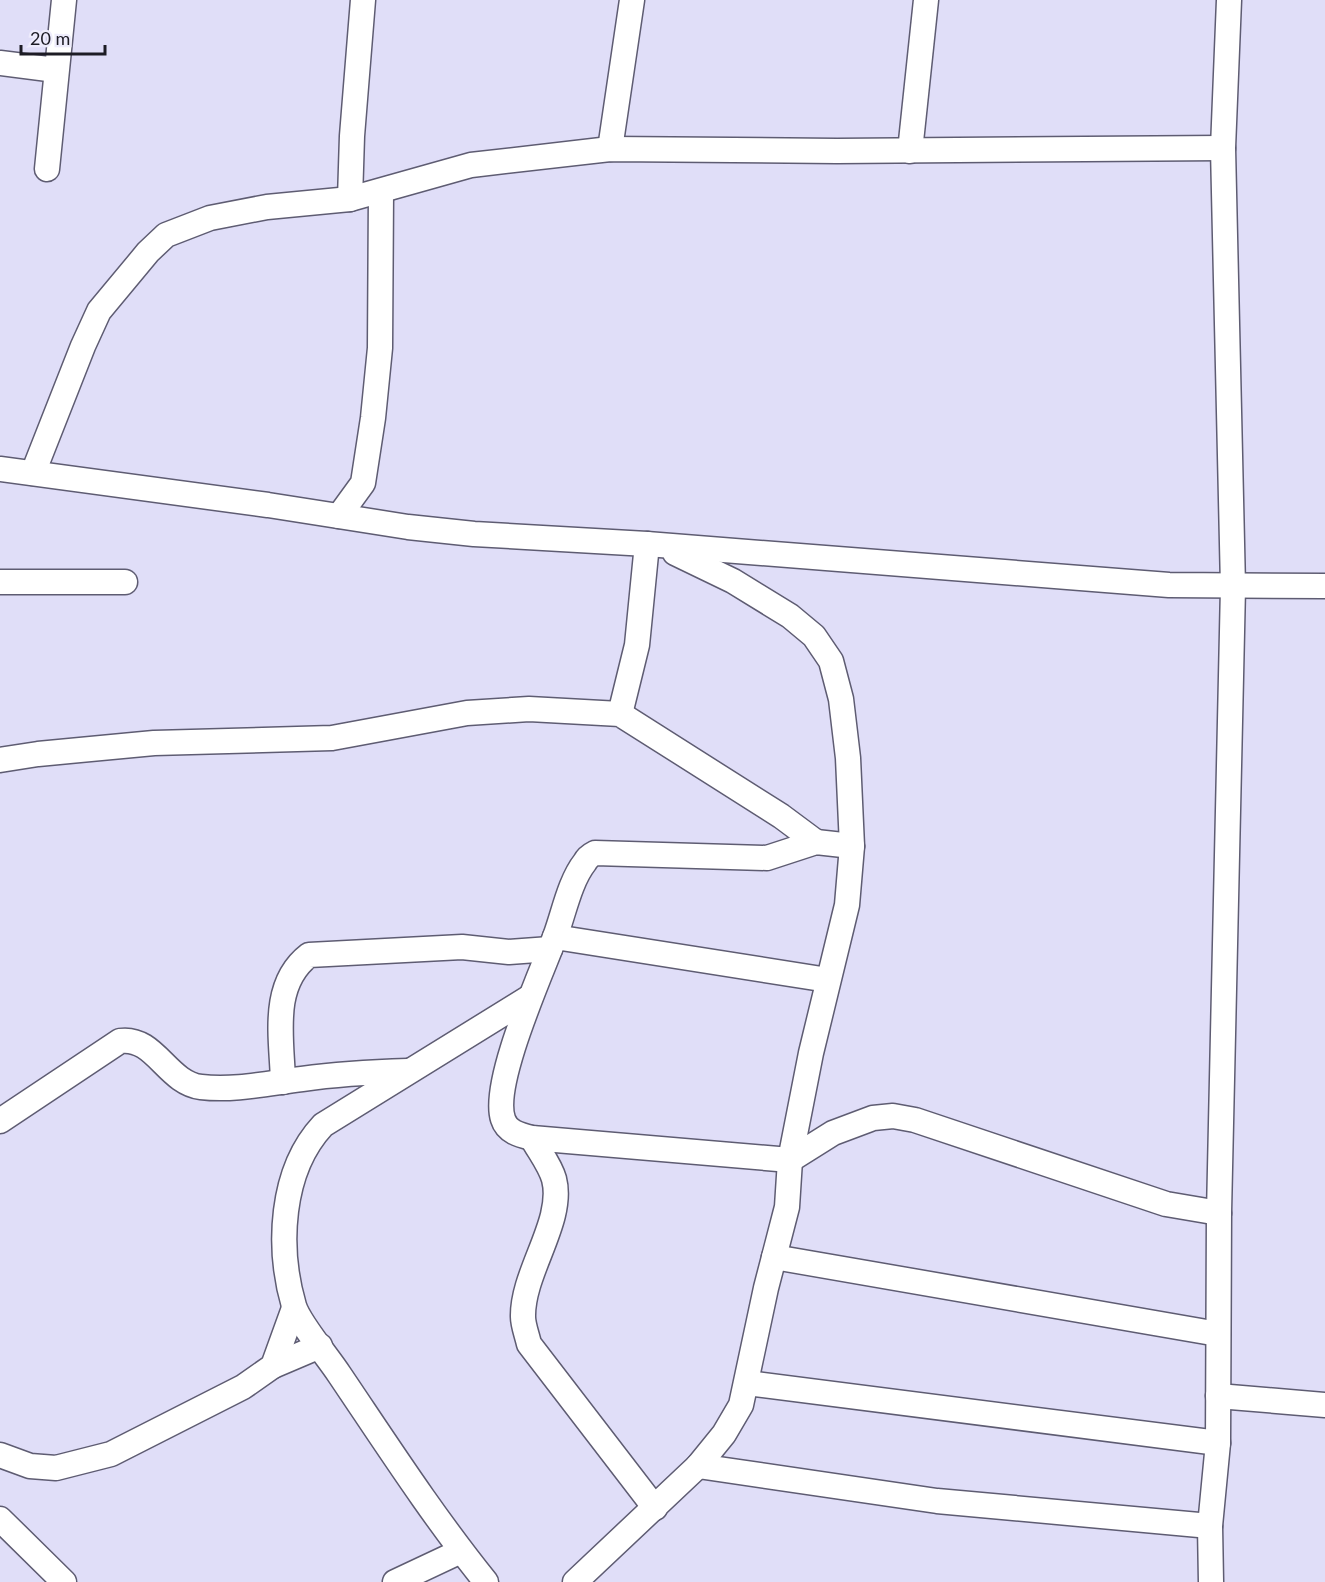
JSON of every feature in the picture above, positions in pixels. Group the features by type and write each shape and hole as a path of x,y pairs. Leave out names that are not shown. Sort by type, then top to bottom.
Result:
{"street":[{"path":"47,169 64,0"},
{"path":"350,199 352,136 363,0"},
{"path":"610,149 632,0"},
{"path":"910,151 926,0"},
{"path":"1211,1582 1210,1526 1218,1443 1219,1213 1233,587 1223,148 1229,0"},
{"path":"0,63 56,70"},
{"path":"33,473 82,346 99,311 148,252 166,235 210,218 267,207 350,199 471,165 610,149 910,151 1223,148"},
{"path":"339,516 363,483 373,418 380,348 381,192"},
{"path":"0,469 408,527 474,534 647,544 886,565 1233,587 1325,586"},
{"path":"620,714 637,645 647,544"},
{"path":"583,1580 698,1466 724,1434 741,1405 787,1207 790,1160 828,980 847,905 852,846 848,758 840,699 831,661 814,636 768,601 682,555 647,544"},
{"path":"0,582 125,582"},
{"path":"0,760 38,753 154,743 332,738 466,713 529,709 620,714 781,816 816,842"},
{"path":"852,846 816,842 767,858 595,853 583,863 530,997 508,1065 502,1113 511,1130 532,1138 790,1160 833,1133 873,1118 893,1116 948,1130 1166,1204 1219,1213"},
{"path":"283,1082 281,1001 288,977 309,955 462,947 510,952 553,943 828,980"},
{"path":"486,1582 417,1493 294,1308 284,1248 285,1214 292,1182 306,1144 323,1125 530,997"},
{"path":"0,1121 120,1041 130,1040 140,1043 179,1079 189,1085 232,1086 410,1071"},
{"path":"532,1138 554,1177 556,1194 553,1212 527,1285 523,1317 529,1344 655,1508"},
{"path":"774,1257 1218,1334"},
{"path":"273,1366 294,1308"},
{"path":"0,1455 30,1466 56,1468 101,1457 243,1387 273,1366 320,1346"},
{"path":"747,1383 1218,1443"},
{"path":"1218,1396 1325,1405"},
{"path":"698,1466 937,1501 1210,1526"},
{"path":"0,1520 64,1582"},
{"path":"395,1582 462,1551"}]}
